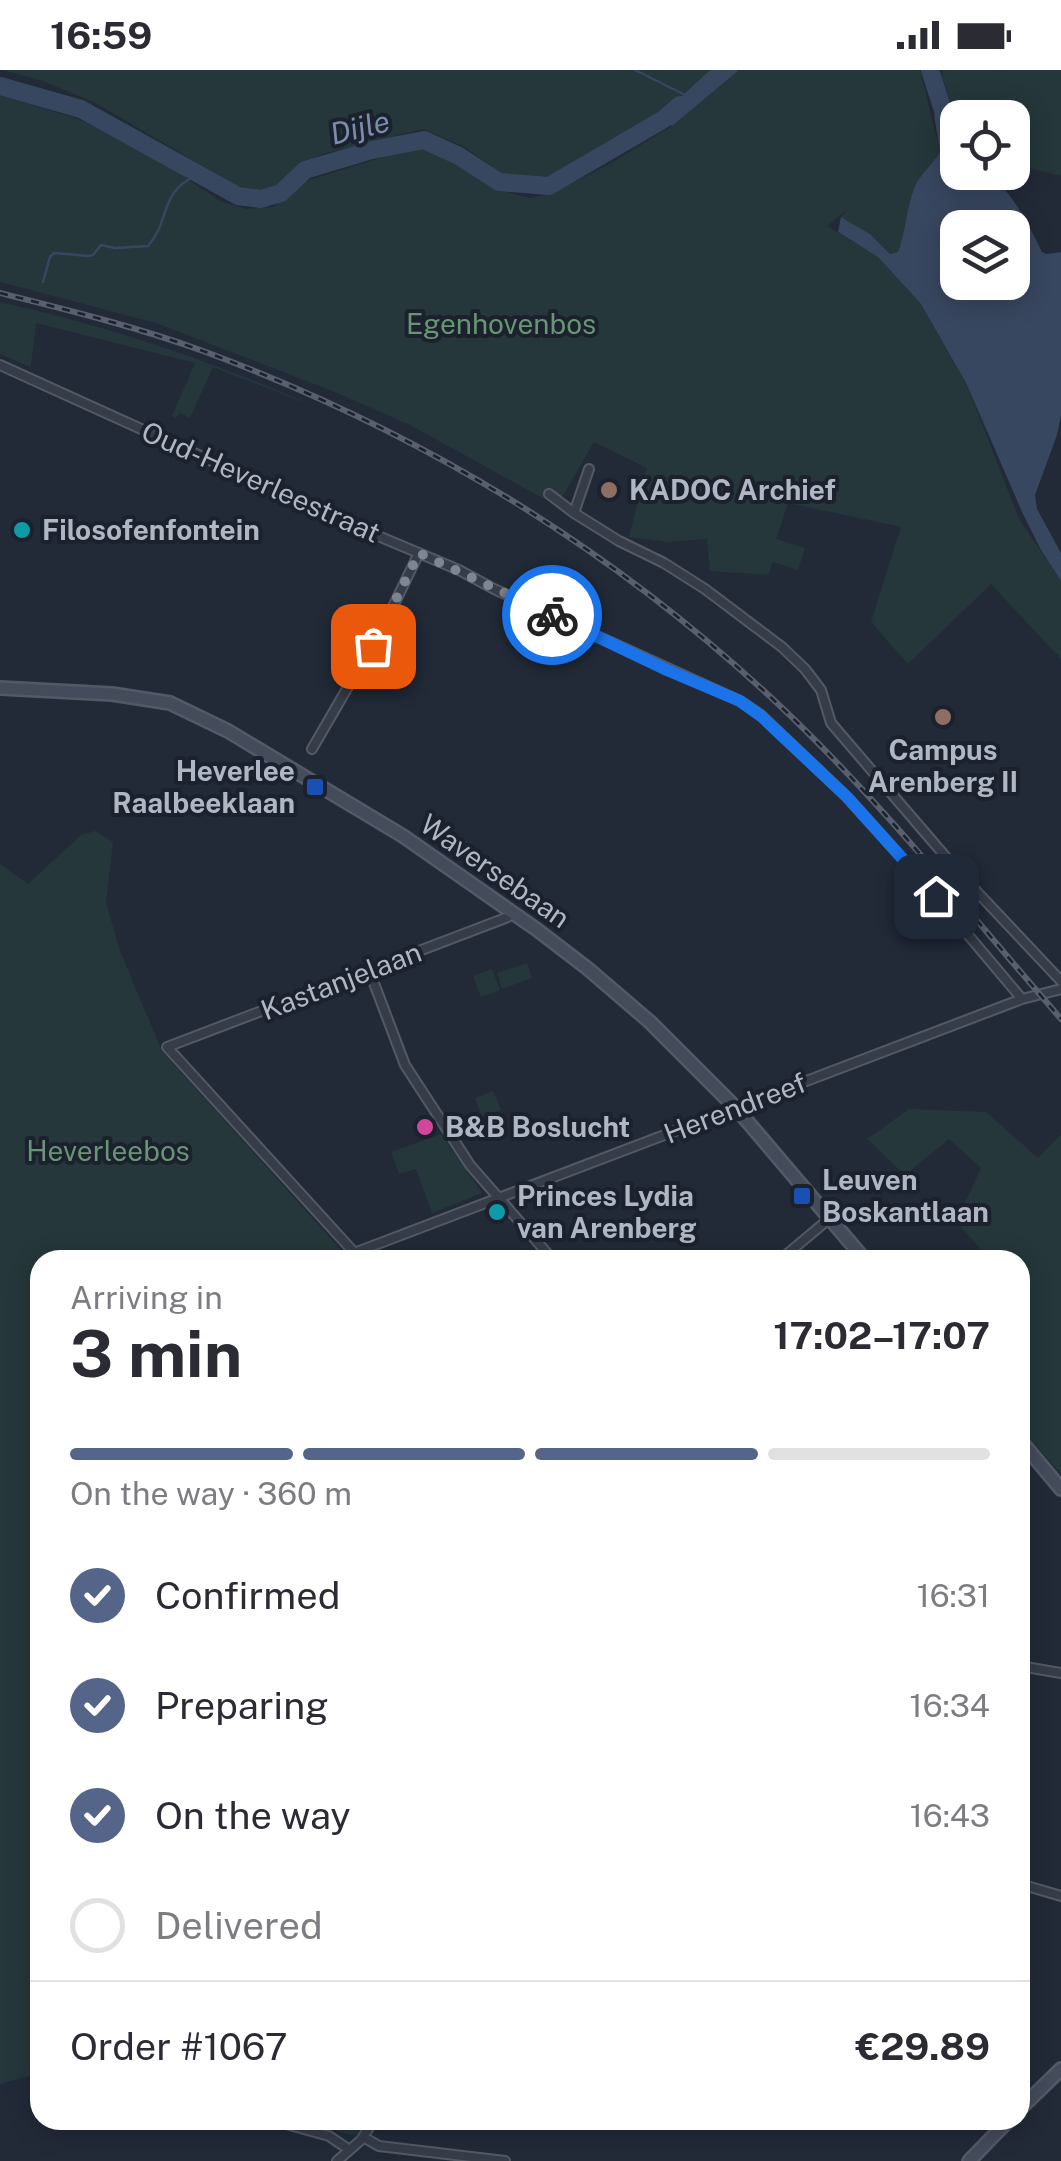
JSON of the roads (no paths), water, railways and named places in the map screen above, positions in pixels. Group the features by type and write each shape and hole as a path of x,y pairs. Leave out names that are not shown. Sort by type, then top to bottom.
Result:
{"street":[{"name":"Oud-Heverleestraat","path":"0,365 740,701 850,800 1022,999"},
{"path":"574,513 589,468"},
{"path":"549,494 619,541 705,589 782,647 821,690 831,723 963,877 1061,981"},
{"path":"312,749 385,623 419,553"},
{"name":"Waversebaan","path":"0,688 112,694 170,703 228,731 375,818 513,912 650,1022 736,1108 857,1250"},
{"name":"Kastanjelaan","path":"351,1250 167,1047 509,917 513,912"},
{"path":"369,970 405,1066 470,1166 544,1250"},
{"name":"Herendreef","path":"365,1250 1022,999 1061,989"},
{"path":"792,1250 830,1218"},
{"path":"1030,1459 1061,1488"},
{"path":"1030,1668 1061,1673"},
{"path":"1030,1887 1061,1896"},
{"path":"1030,2099 1061,2069"},
{"path":"308,2130 329,2136 348,2150"},
{"path":"337,2161 368,2130"},
{"path":"968,2161 999,2130"},
{"path":"363,2137 378,2146 505,2161"}],"water":[{"path":"710,70 739,70 672,126 664,119 670,107"},
{"path":"940,112 940,152 934,114"},
{"path":"940,152 940,190 1005,190 1019,210 940,210 940,300 1030,300 1030,230 1042,252 1061,252 1061,415 1035,495 1037,509 1061,553 1061,581 1023,514 967,385 921,304 878,257 838,232 841,217 870,234 890,254 898,252 920,177"}],"waterway":[{"path":"635,70 683,94"},
{"name":"Dijle","path":"930,70 940,101"},
{"name":"Dijle","path":"0,86 81,109 238,196 261,199 281,193 305,170 372,150 424,140 459,156 499,182 549,186 664,119 680,105"},
{"path":"43,282 54,253 89,256 101,245 148,246 170,198 198,174"}],"railway":[{"path":"0,293 153,334 282,382 435,456 580,545 714,647 816,741 924,858 1061,1019"}],"place":[{"name":"KADOC Archief","path":"609,490"},
{"name":"Filosofenfontein","path":"22,530"},
{"name":"Campus Arenberg II","path":"943,717"},
{"name":"Heverlee Raalbeeklaan","path":"315,787"},
{"name":"B&B Boslucht","path":"425,1127"},
{"name":"Leuven Boskantlaan","path":"802,1196"},
{"name":"Princes Lydia van Arenberg","path":"497,1212"}],"park label":[{"name":"Egenhovenbos","path":"501,324"},
{"name":"Heverleebos","path":"108,1151"}]}
